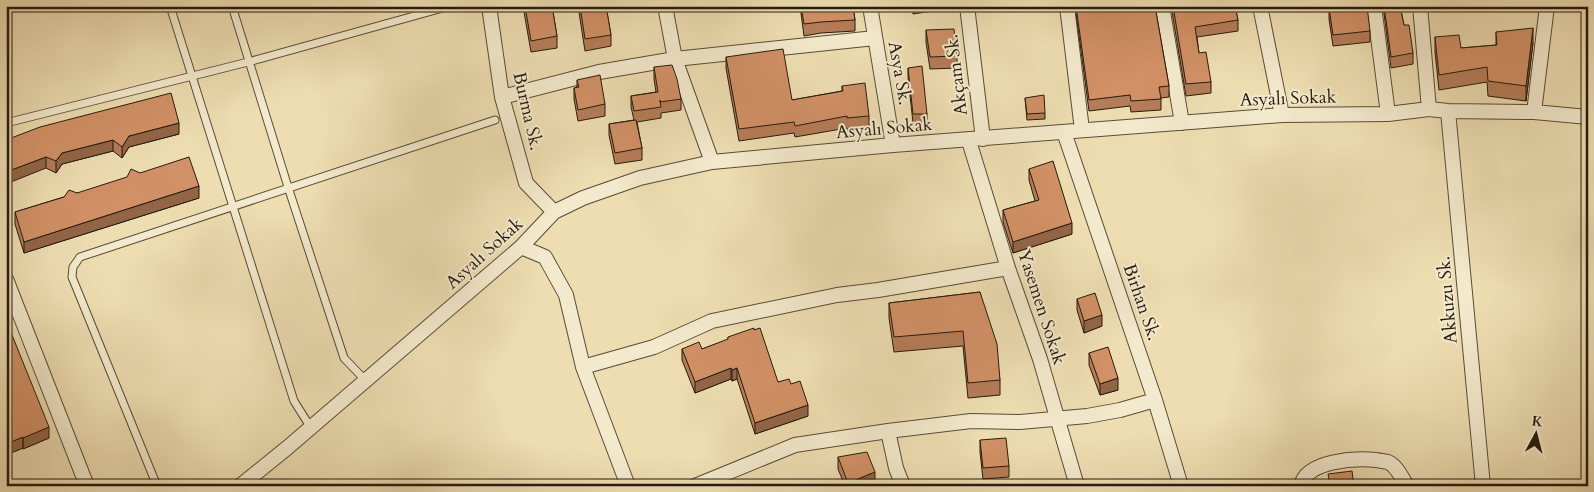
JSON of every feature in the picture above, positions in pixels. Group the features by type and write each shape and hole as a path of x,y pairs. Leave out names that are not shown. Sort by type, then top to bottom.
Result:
{"street":[{"name":"Burma Sk.","path":"490,6 502,97 526,183 554,212"},
{"path":"665,6 675,60 712,162"},
{"name":"Asya Sk.","path":"870,6 893,146"},
{"name":"Akçam Sk.","path":"967,6 976,140"},
{"path":"1067,6 1082,130"},
{"path":"1162,6 1182,123"},
{"path":"1260,6 1282,115"},
{"path":"1374,6 1388,114"},
{"path":"1420,6 1429,109"},
{"path":"1534,112 1547,6"},
{"path":"502,97 599,72 675,60 875,38"},
{"name":"Asyalı Sokak","path":"240,486 312,428 522,247 554,212 583,198 640,178 712,162 1282,115 1388,114 1429,109 1534,112 1588,117"},
{"name":"Akkuzu Sk.","path":"1448,111 1483,486"},
{"name":"Birhan Sk.","path":"1064,132 1155,400 1181,486"},
{"name":"Yasemen Sokak","path":"976,140 1008,268 1040,359 1077,486"},
{"path":"522,247 545,258 566,295 583,367 628,486"},
{"path":"583,367 654,347 712,321 838,295 1008,268"},
{"path":"6,279 87,486"},
{"path":"695,486 794,445 888,431 971,422 1020,422 1087,416 1120,410 1155,400"},
{"path":"888,431 896,468 903,486"},
{"path":"1302,486 1303,480 1315,468 1348,459 1388,462 1396,469 1407,486"}],"lane":[{"path":"170,6 294,400 312,428"},
{"path":"232,6 248,62 344,358 366,381"},
{"path":"6,123 248,62 450,6"},
{"path":"157,486 72,276 73,267 80,257 495,120"}],"building":[{"path":"525,6 552,6 557,36 531,41"},
{"path":"580,6 606,6 611,35 585,39"},
{"path":"801,6 853,6 855,20 804,24"},
{"path":"1076,6 1155,6 1169,86 1159,87 1161,99 1131,101 1130,95 1089,100"},
{"path":"1173,6 1235,6 1238,20 1195,27 1199,53 1206,52 1211,82 1186,84"},
{"path":"1367,6 1370,31 1333,35 1329,8"},
{"path":"1384,6 1400,6 1404,25 1409,25 1413,53 1391,57"},
{"path":"1533,28 1526,86 1488,81 1487,67 1439,75 1435,37 1459,35 1461,48 1497,45 1496,32"},
{"path":"954,29 957,56 930,57 926,30"},
{"path":"783,49 792,100 843,91 842,86 865,83 869,116 847,118 847,116 795,126 794,122 739,129 726,57"},
{"path":"672,65 681,99 660,102 661,107 634,111 631,96 658,92 654,67"},
{"path":"922,66 927,114 913,114 908,68"},
{"path":"600,75 605,104 578,110 574,88 579,87 577,80"},
{"path":"171,93 179,123 129,136 122,147 113,140 62,153 56,161 46,157 6,172 6,140 40,127"},
{"path":"1044,95 1045,113 1027,114 1025,98"},
{"path":"636,120 642,148 615,153 609,124"},
{"path":"189,157 199,186 24,242 15,212 64,197 69,190 77,193 127,177 131,169 140,173"},
{"path":"1053,161 1072,223 1013,242 1003,210 1039,200 1029,169"},
{"path":"980,292 997,344 1000,380 968,383 963,331 894,337 889,303"},
{"path":"1095,293 1102,315 1084,321 1077,299"},
{"path":"6,320 49,427 6,444 6,417 11,415 6,404"},
{"path":"754,328 754,330 760,328 778,382 789,379 791,384 800,381 808,405 755,423 737,368 732,370 731,368 695,382 682,349 699,342 702,349"},
{"path":"1108,347 1118,378 1100,384 1089,353"},
{"path":"1006,438 1009,466 983,468 980,440"},
{"path":"867,452 875,472 848,483 838,457"},
{"path":"1352,471 1354,486 1330,486 1328,474"}]}
